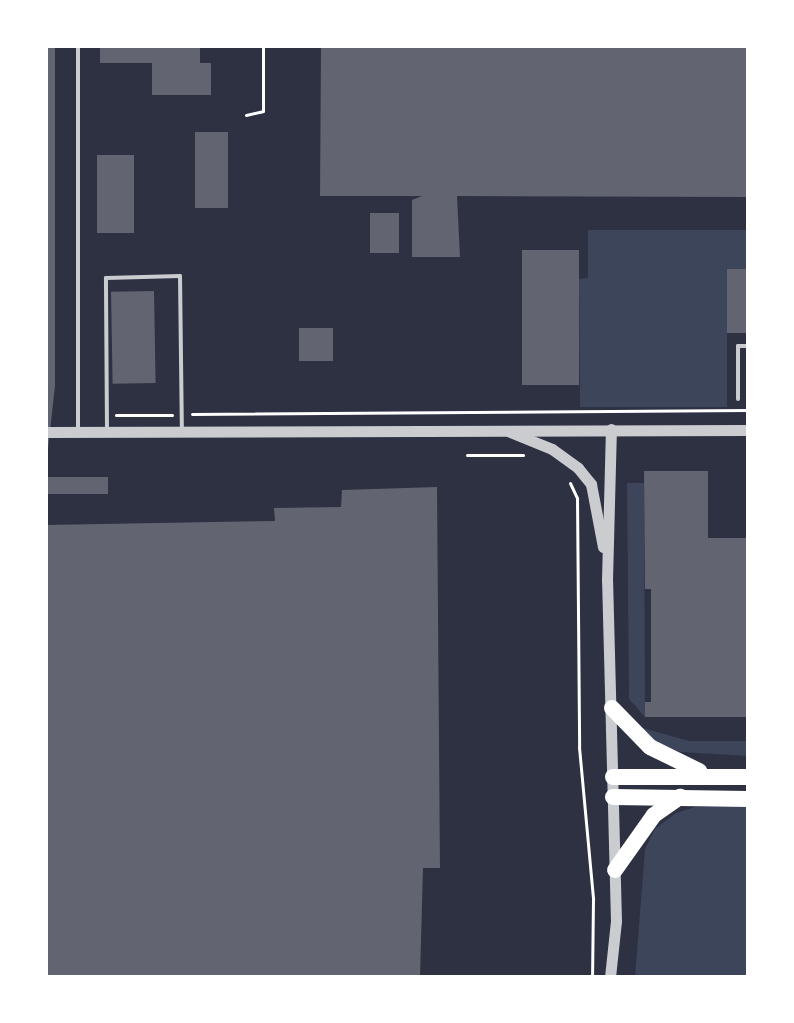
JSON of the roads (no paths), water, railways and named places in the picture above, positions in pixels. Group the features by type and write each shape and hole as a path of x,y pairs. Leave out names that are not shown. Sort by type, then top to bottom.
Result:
{"highway":[{"path":"612,708 650,747 708,775"},
{"path":"613,777 748,777"},
{"path":"613,797 748,799"},
{"path":"615,870 654,815 680,797"}],"street":[{"path":"610,977 615,870 607,580 611,429"},
{"path":"505,430 566,457 591,484 607,580"},
{"path":"46,432 748,430"}],"lane":[{"path":"78,46 78,432"},
{"path":"107,432 106,278 180,276 182,431"},
{"path":"738,399 738,346 748,346"}]}
